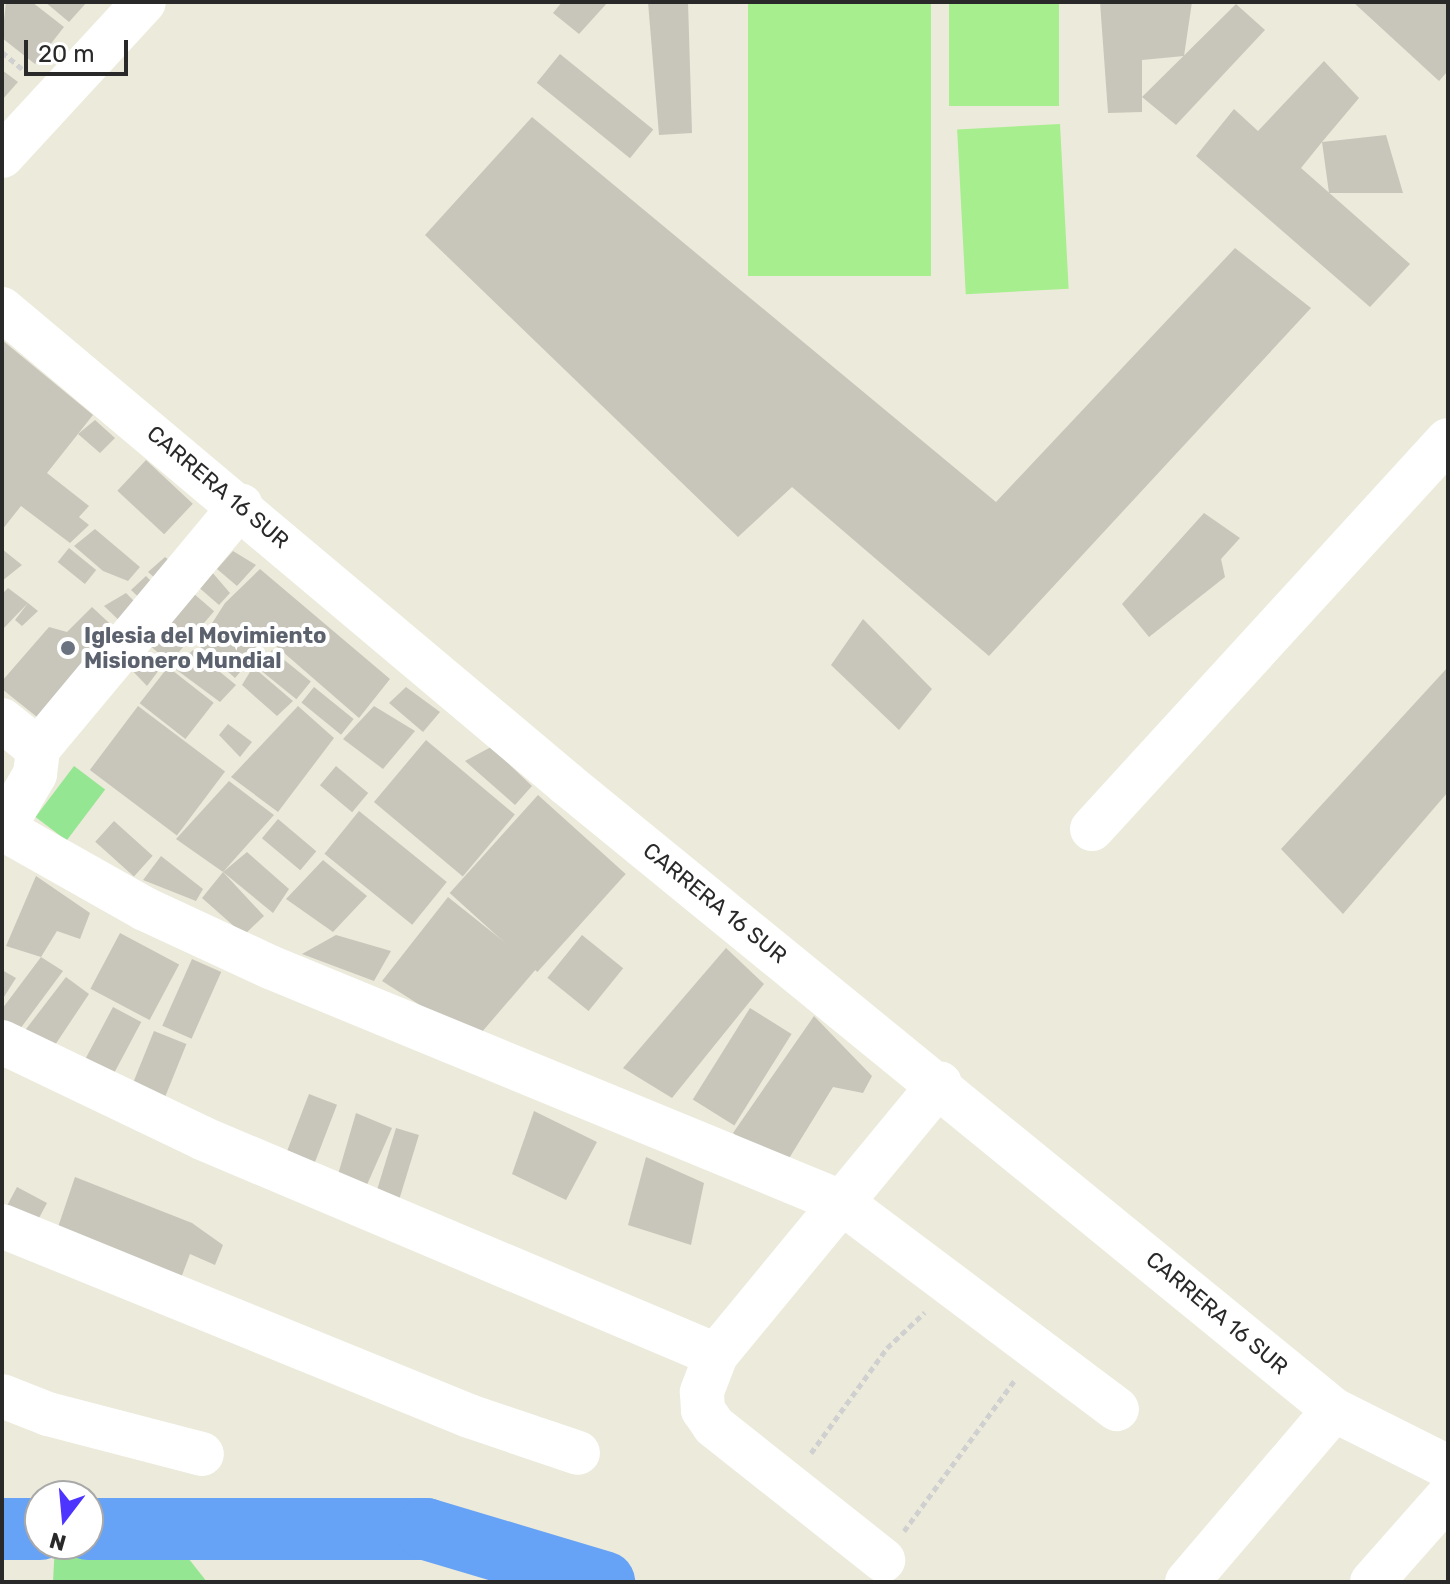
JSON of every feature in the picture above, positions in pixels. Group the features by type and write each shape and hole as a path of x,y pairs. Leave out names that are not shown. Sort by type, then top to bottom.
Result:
{"street":[{"path":"2,156 144,2"},
{"name":"CARRERA 16 SUR","path":"2,309 241,505 567,784 940,1083 1334,1410 1448,1467"},
{"path":"1092,829 1448,440"},
{"path":"241,505 38,749 35,774 3,830 145,909 270,967 841,1202 1117,1409"},
{"path":"2,720 38,749"},
{"path":"2,1042 202,1138 716,1355"},
{"path":"883,1560 714,1426 703,1410 702,1392 716,1355 940,1083"},
{"path":"2,1226 469,1416 578,1453"},
{"path":"2,1396 48,1414 202,1454"},
{"path":"1187,1582 1334,1410"},
{"path":"1372,1582 1448,1496"}],"path":[{"path":"789,1484 887,1348 952,1285"},
{"path":"883,1560 1012,1383 1049,1359"}],"green space":[{"path":"748,2 931,2 931,276 748,276"},
{"path":"949,2 1059,2 1059,106 949,106"},
{"path":"1060,124 1069,289 966,294 957,129"},
{"path":"74,766 105,789 67,841 35,817"},
{"path":"108,1516 163,1526 207,1582 53,1582 54,1560 104,1560 104,1518"}],"building":[{"path":"6,2 32,2 64,27 35,64 2,38"},
{"path":"45,2 87,2 69,22"},
{"path":"562,2 608,2 579,34 553,13"},
{"path":"648,2 688,2 692,133 659,135"},
{"path":"1100,2 1192,2 1184,56 1142,60 1142,112 1108,113"},
{"path":"1353,2 1448,2 1448,71 1439,81"},
{"path":"1236,4 1265,30 1176,125 1142,97"},
{"path":"560,54 653,130 630,158 537,83"},
{"path":"1324,61 1359,98 1301,168 1410,264 1370,307 1196,156 1234,109 1258,131"},
{"path":"2,70 18,82 2,100"},
{"path":"532,117 996,502 1235,248 1311,308 989,656 792,487 738,537 425,235"},
{"path":"1386,135 1403,193 1329,193 1322,142"},
{"path":"2,340 93,415 47,473 89,506 79,517 89,525 70,543 21,506 2,530"},
{"path":"95,420 115,438 100,453 78,434"},
{"path":"146,460 193,504 164,534 117,491"},
{"path":"1204,513 1240,538 1221,559 1225,577 1149,637 1122,604"},
{"path":"95,529 140,567 128,581 103,571 74,546"},
{"path":"69,548 96,570 85,584 58,562"},
{"path":"2,549 22,565 2,581"},
{"path":"233,551 256,565 237,586 217,569"},
{"path":"165,557 177,566 164,586 148,572"},
{"path":"260,569 390,679 359,718 268,639 235,678 198,645 225,603"},
{"path":"211,571 230,593 219,605 196,585"},
{"path":"146,576 159,589 147,605 131,590"},
{"path":"8,588 28,603 2,630 2,594"},
{"path":"126,593 146,613 128,629 104,606"},
{"path":"193,593 214,611 170,663 148,644"},
{"path":"28,603 38,611 22,626 15,620"},
{"name":"Iglesia del Movimiento Misionero Mundial","path":"92,607 121,634 37,717 2,689 2,681 49,627 67,632"},
{"path":"863,619 932,689 899,730 831,665"},
{"path":"141,647 162,666 147,686 124,662"},
{"path":"193,650 236,685 220,702 174,668"},
{"path":"272,650 311,681 296,699 258,668"},
{"path":"168,667 214,703 185,739 140,703"},
{"path":"253,667 293,701 277,716 242,685"},
{"path":"1448,667 1448,792 1343,914 1281,849"},
{"path":"314,687 354,719 341,735 301,703"},
{"path":"406,687 440,712 423,732 389,703"},
{"path":"138,706 225,772 177,835 90,770"},
{"path":"298,706 334,738 278,812 231,777"},
{"path":"374,706 415,731 383,769 343,739"},
{"path":"228,724 252,742 240,757 219,735"},
{"path":"426,740 515,815 463,877 374,802"},
{"path":"491,747 532,786 515,805 465,761"},
{"path":"336,766 368,793 352,812 320,785"},
{"path":"229,781 274,815 223,872 176,839"},
{"path":"538,795 626,874 537,972 450,893"},
{"path":"359,811 447,882 412,925 324,854"},
{"path":"278,819 316,851 300,870 262,838"},
{"path":"114,821 153,856 134,877 95,842"},
{"path":"247,852 289,889 273,913 223,872"},
{"path":"161,856 203,889 196,901 143,880"},
{"path":"323,860 367,896 333,932 286,899"},
{"path":"223,872 264,916 244,935 202,898"},
{"path":"36,876 90,913 80,939 57,931 41,957 6,946"},
{"path":"448,897 537,968 475,1040 382,981"},
{"path":"120,933 179,964 150,1020 90,989"},
{"path":"336,935 391,951 374,981 302,954"},
{"path":"582,935 623,968 589,1011 547,978"},
{"path":"726,948 764,984 672,1098 623,1068"},
{"path":"41,957 63,971 20,1029 2,1020 2,1009"},
{"path":"192,959 221,972 192,1039 162,1026"},
{"path":"2,970 16,978 2,1000"},
{"path":"66,977 89,994 51,1051 23,1033"},
{"path":"113,1007 141,1022 111,1079 83,1064"},
{"path":"750,1008 792,1034 734,1126 693,1100"},
{"path":"814,1016 872,1076 863,1093 833,1087 780,1173 733,1133"},
{"path":"154,1031 186,1044 163,1102 131,1088"},
{"path":"309,1094 337,1105 313,1167 285,1157"},
{"path":"534,1111 597,1142 566,1200 512,1174"},
{"path":"356,1113 392,1128 366,1187 337,1178"},
{"path":"396,1128 419,1135 399,1199 376,1192"},
{"path":"646,1157 704,1183 691,1245 628,1225"},
{"path":"75,1177 192,1223 223,1245 215,1265 190,1254 178,1286 56,1233"},
{"path":"17,1187 47,1203 32,1231 2,1215"}],"waterway":[{"path":"2,1529 24,1529"},
{"path":"104,1529 426,1529 604,1582"}],"place":[{"name":"Iglesia del Movimiento Misionero Mundial","path":"68,648"}]}
